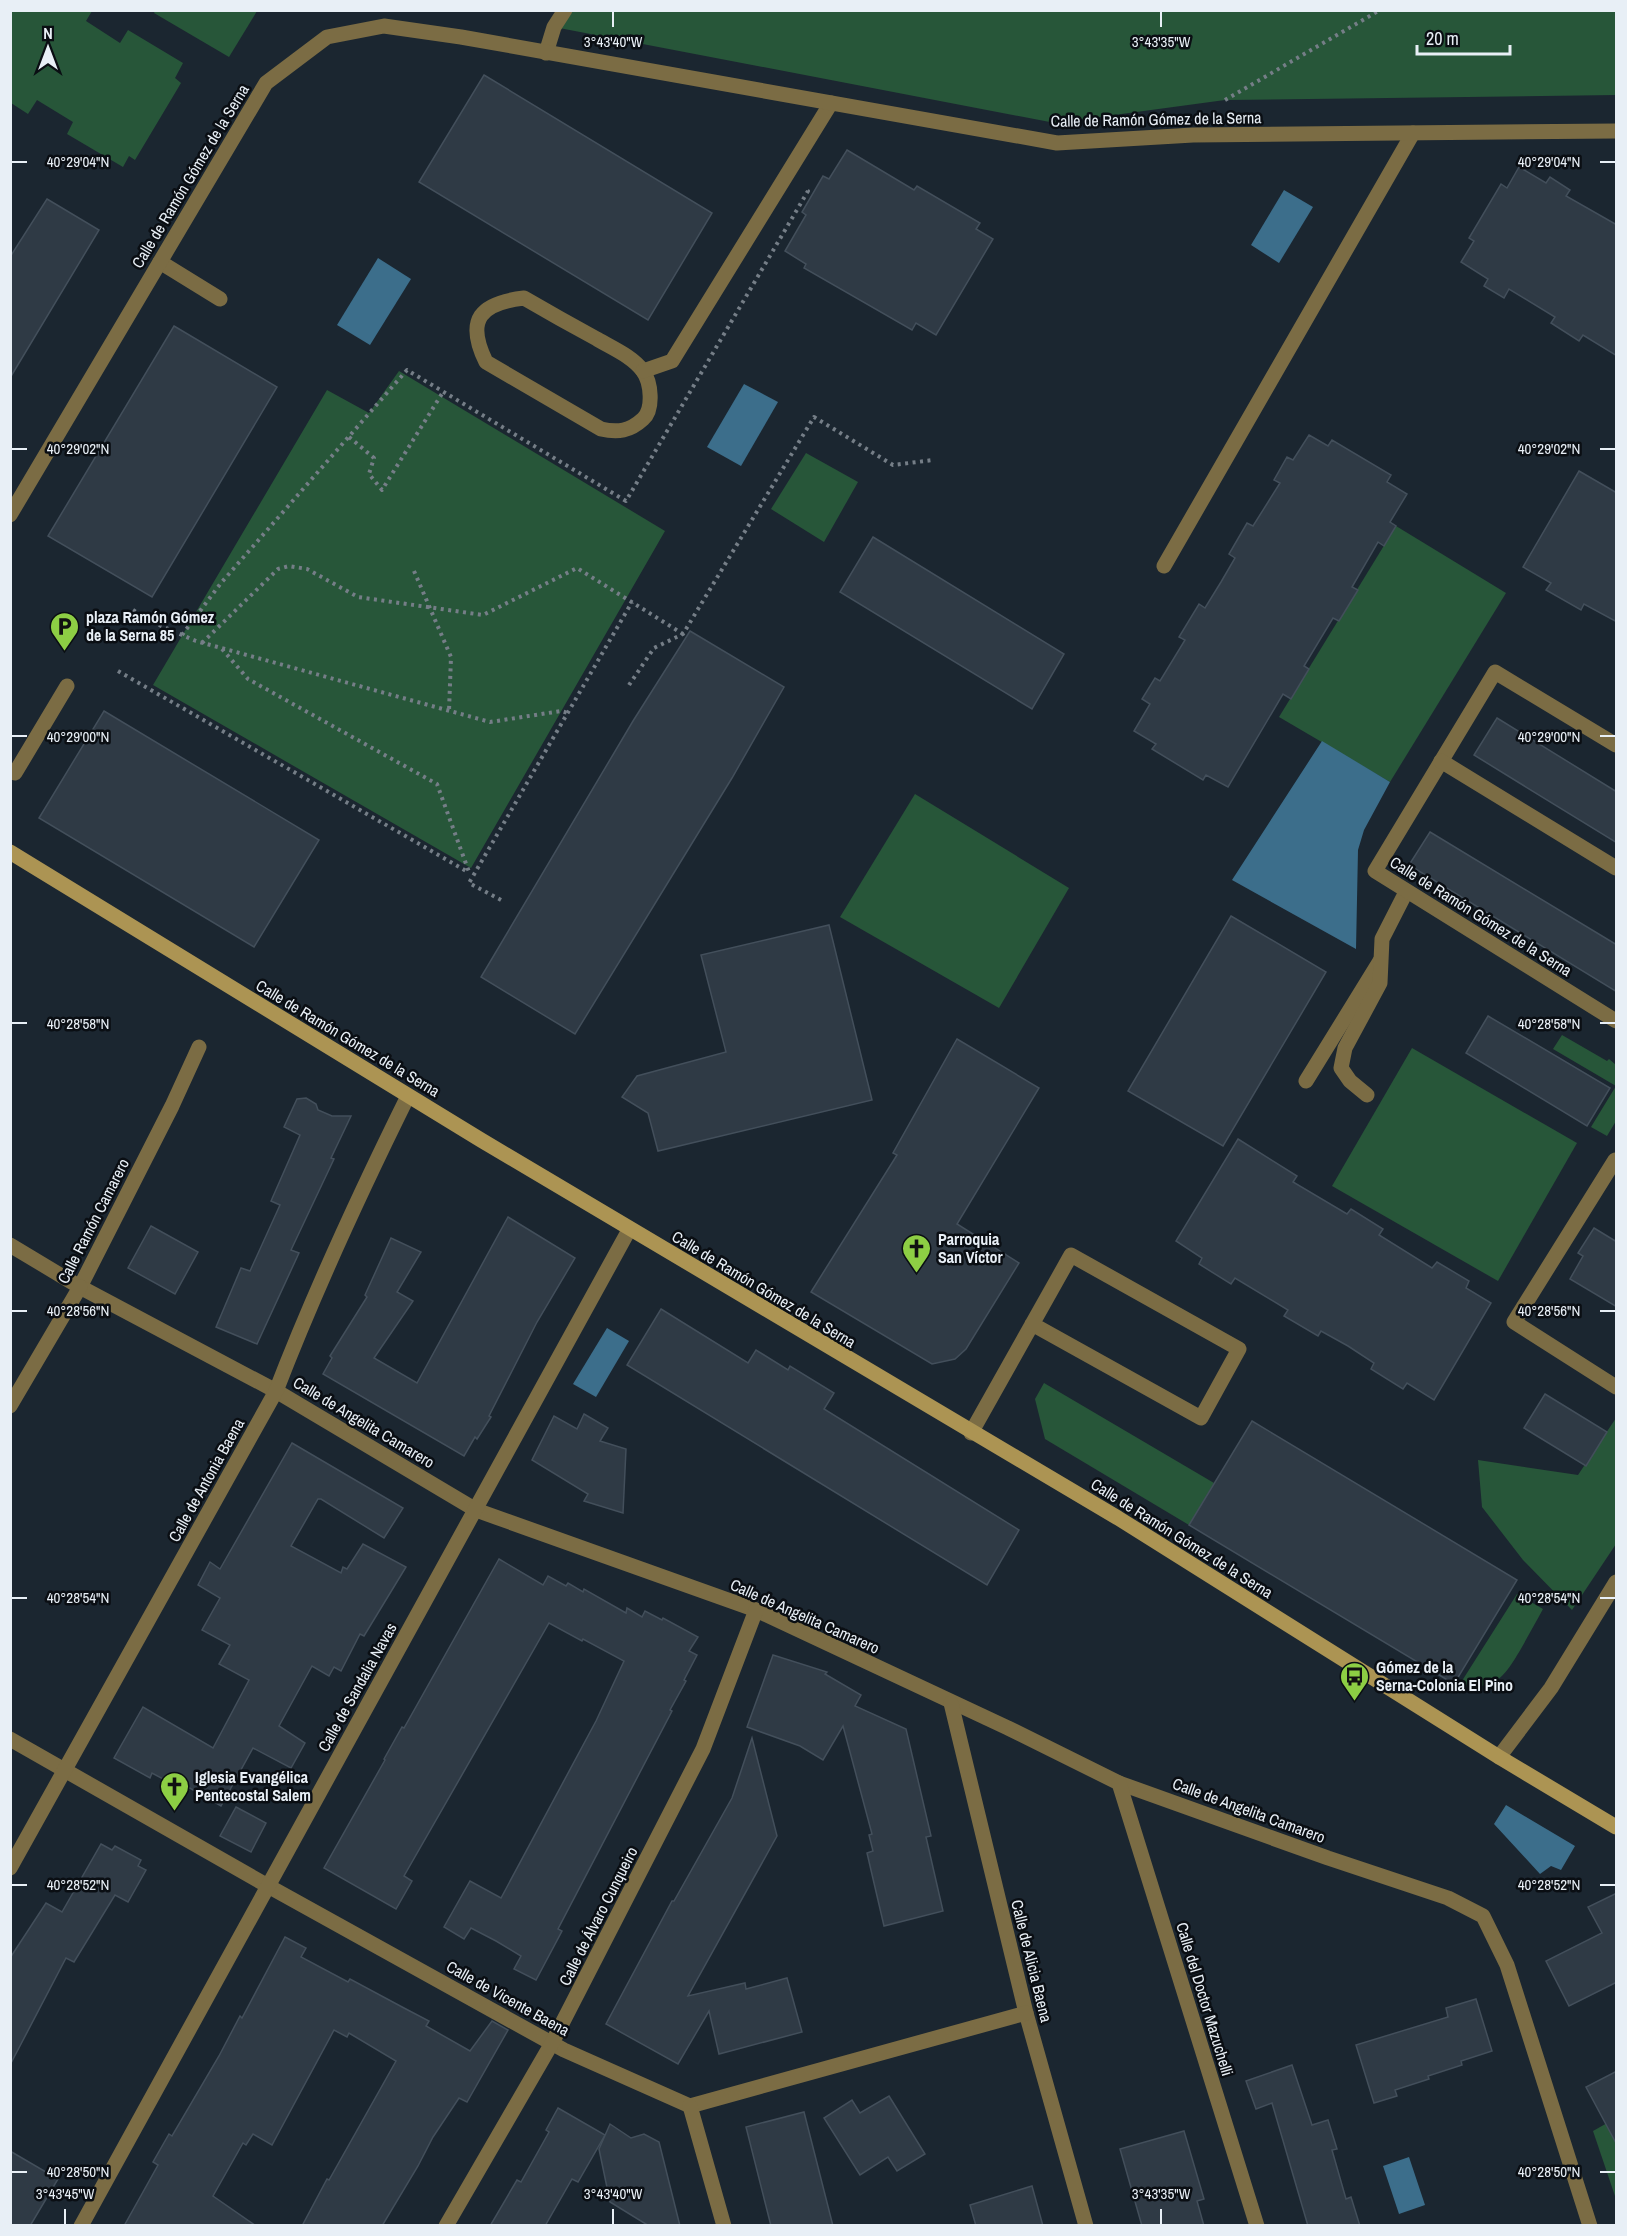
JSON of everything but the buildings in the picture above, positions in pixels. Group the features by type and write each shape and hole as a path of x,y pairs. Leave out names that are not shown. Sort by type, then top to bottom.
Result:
{"street":[{"path":"546,53 554,27 566,10"},
{"name":"Calle de Ramón Gómez de la Serna","path":"10,515 266,83 327,37 384,26 1057,142 1193,135 1617,131"},
{"path":"643,371 672,361 831,103"},
{"path":"1164,566 1413,133"},
{"path":"160,262 220,299"},
{"path":"524,298 626,356 643,371 648,384 650,403 646,416 635,427 616,433 601,429 486,362 480,348 476,327 483,313 490,306 503,301 524,298"},
{"name":"Calle de Ramón Gómez de la Serna","path":"1617,746 1495,672 1375,871 1617,1021"},
{"path":"15,773 67,686"},
{"path":"1441,761 1617,868"},
{"name":"Calle de Ramón Gómez de la Serna","path":"10,852 629,1230 1118,1518 1499,1757 1617,1827"},
{"path":"1367,1095 1350,1081 1341,1068 1345,1048 1380,983 1382,939 1406,892"},
{"path":"1306,1081 1382,958"},
{"name":"Calle Ramón Camarero","path":"10,1406 80,1287 172,1106 199,1047"},
{"name":"Calle de Antonia Baena","path":"10,1868 276,1391 309,1308 375,1162 408,1096"},
{"path":"1616,1160 1514,1322 1617,1387"},
{"name":"Calle de Sandalia Navas","path":"81,2226 629,1230"},
{"name":"Calle de Angelita Camarero","path":"10,1245 80,1287 276,1391 476,1510 756,1611 1008,1728 1119,1783 1328,1858 1448,1898 1483,1916 1507,1965 1590,2226"},
{"path":"971,1433 1032,1324 1071,1255 1239,1349 1201,1418 1032,1324"},
{"path":"1499,1757 1551,1688 1617,1582"},
{"name":"Calle de Álvaro Cunqueiro","path":"446,2226 552,2043 703,1749 756,1611"},
{"name":"Calle de Alicia Baena","path":"951,1703 1026,2013 1086,2226"},
{"name":"Calle de Vicente Baena","path":"10,1739 268,1886 552,2043 690,2106"},
{"name":"Calle del Doctor Mazuchelli","path":"1119,1783 1257,2226"},
{"path":"724,2226 690,2106 1026,2013"}],"path":[{"path":"1225,100 1378,11"},
{"path":"182,635 221,583 407,370 626,501 808,191 785,178"},
{"path":"349,437 375,458 369,474 382,490 443,392"},
{"path":"629,685 654,648 683,634 814,417 894,465 933,460"},
{"path":"202,643 278,569 289,566 307,569 357,597 483,615 577,568 683,634"},
{"path":"414,571 451,657 450,711"},
{"path":"501,900 469,883 632,602"},
{"path":"133,610 150,621 202,643 490,722 561,711 568,713"},
{"path":"222,649 248,679 437,784 468,872"},
{"path":"118,671 474,875"}],"green space":[{"path":"257,10 229,57 154,13 155,11"},
{"path":"570,10 1616,11 1616,95 1225,100 1055,123 554,27"},
{"path":"10,11 92,11 86,21 120,43 128,30 183,63 175,78 181,83 135,160 129,156 123,167 67,134 73,122 37,100 28,114 11,103"},
{"path":"399,371 665,531 471,868 153,685 327,390 369,413"},
{"path":"806,453 858,482 824,542 771,509"},
{"path":"1396,526 1506,593 1390,782 1279,717"},
{"path":"915,794 1069,888 999,1008 840,917"},
{"path":"1562,1035 1607,1061 1609,1059 1616,1065 1616,1086 1553,1049"},
{"path":"1412,1048 1577,1143 1498,1281 1332,1186"},
{"path":"1616,1086 1616,1121 1607,1136 1591,1127"},
{"path":"1044,1383 1214,1483 1189,1525 1045,1439 1035,1399"},
{"path":"1616,1418 1616,1544 1572,1610 1523,1560 1482,1507 1478,1460 1578,1475"},
{"path":"1517,1594 1543,1609 1516,1657 1505,1673 1491,1683 1483,1686 1460,1684"},
{"path":"1616,2118 1616,2199 1593,2131"}],"water":[{"path":"1284,190 1313,207 1279,263 1251,245"},
{"path":"378,258 411,279 370,345 337,325"},
{"path":"744,384 778,402 741,466 707,447"},
{"path":"1322,741 1390,782 1364,830 1358,850 1356,949 1232,880"},
{"path":"607,1328 629,1341 596,1397 573,1384"},
{"path":"1506,1805 1575,1846 1561,1870 1551,1866 1540,1874 1494,1824"},
{"path":"1409,2157 1425,2205 1399,2214 1383,2166"}],"place":[{"name":"plaza Ramón Gómez de la Serna 85","path":"65,652"},
{"name":"Parroquia San Víctor","path":"917,1274"},
{"name":"Gómez de la Serna-Colonia El Pino","path":"1355,1702"},
{"name":"Iglesia Evangélica Pentecostal Salem","path":"174,1812"}]}
